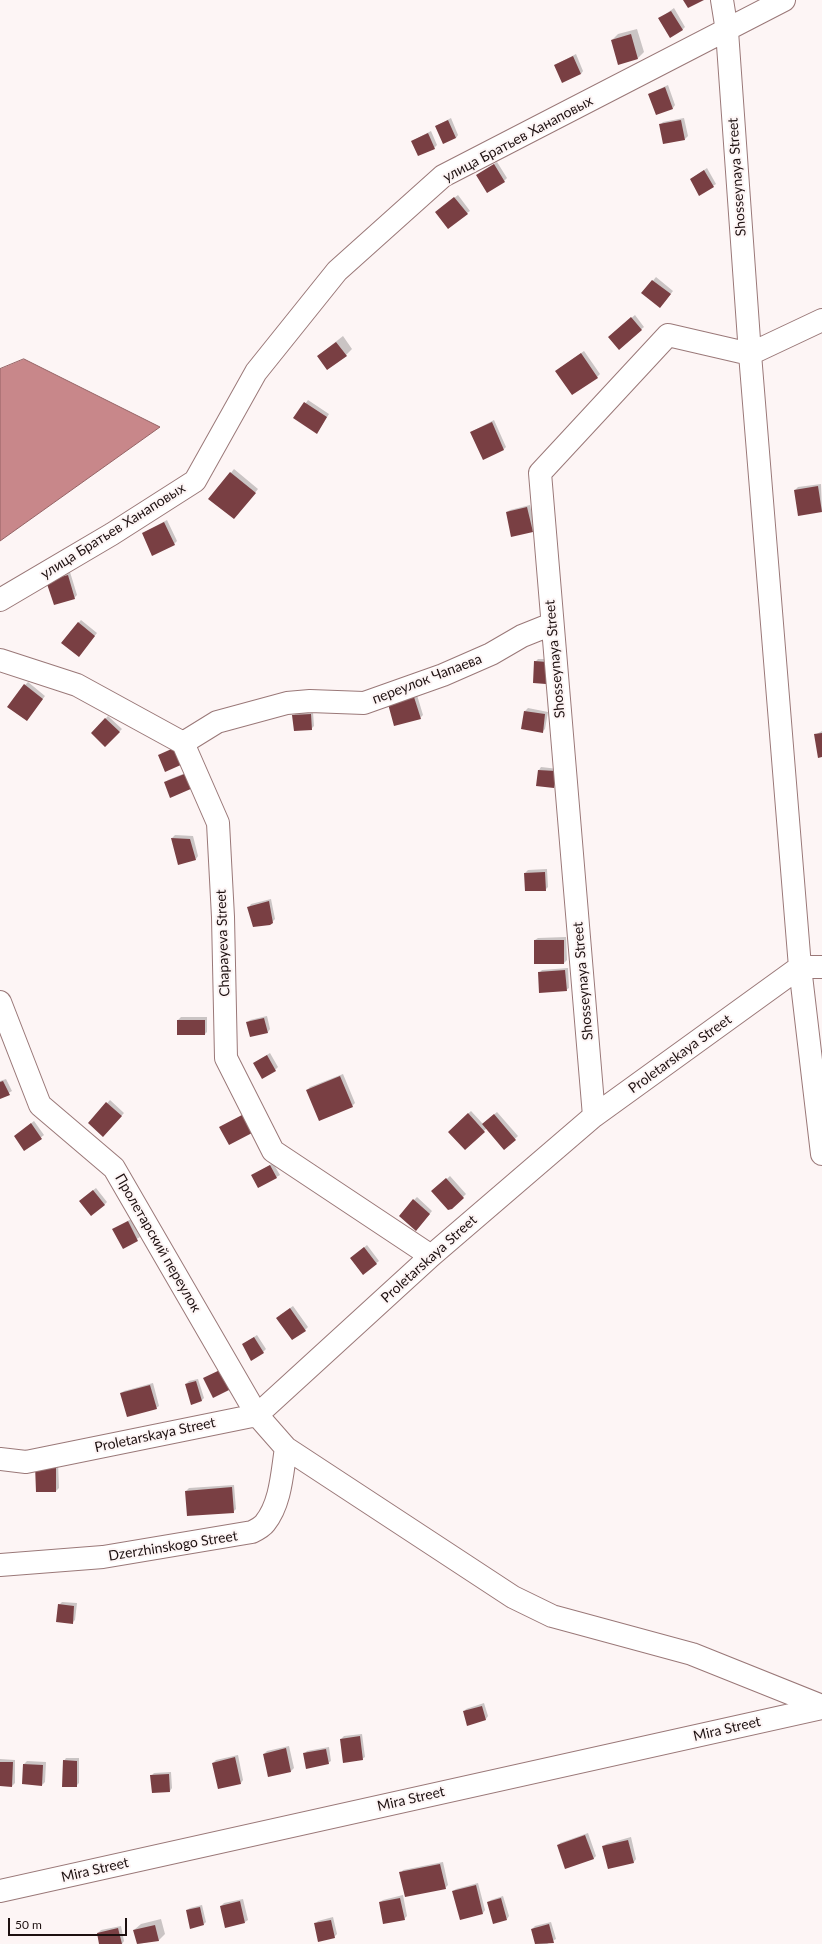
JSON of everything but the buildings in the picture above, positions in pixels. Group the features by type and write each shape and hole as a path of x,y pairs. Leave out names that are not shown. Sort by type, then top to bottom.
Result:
{"street":[{"name":"Shosseynaya Street","path":"722,0 727,31 750,354 800,967 822,1154"},
{"name":"улица Братьев Ханаповых","path":"0,600 112,534 195,481 256,372 337,271 443,176 727,31 784,0"},
{"path":"750,354 822,320"},
{"name":"Shosseynaya Street","path":"594,1116 540,473 668,335 750,354"},
{"name":"переулок Чапаева","path":"183,743 217,722 288,703 310,701 364,703 443,675 491,654 522,636 552,624"},
{"path":"0,660 77,685 183,743"},
{"name":"Chapayeva Street","path":"183,743 218,823 223,917 226,1058 273,1151 431,1256"},
{"path":"800,967 822,967"},
{"name":"Proletarskaya Street","path":"0,1459 26,1462 257,1415 431,1256 594,1116 800,967"},
{"name":"Пролетарский переулок","path":"0,1002 40,1105 114,1168 257,1415 286,1448 513,1597 552,1616 692,1654 822,1707"},
{"name":"Dzerzhinskogo Street","path":"0,1565 103,1557 252,1532 264,1525 274,1509 286,1448"},
{"name":"Mira Street","path":"1,1887 822,1707"}],"shaded area":[{"path":"24,359 160,427 0,541 0,369"}]}
